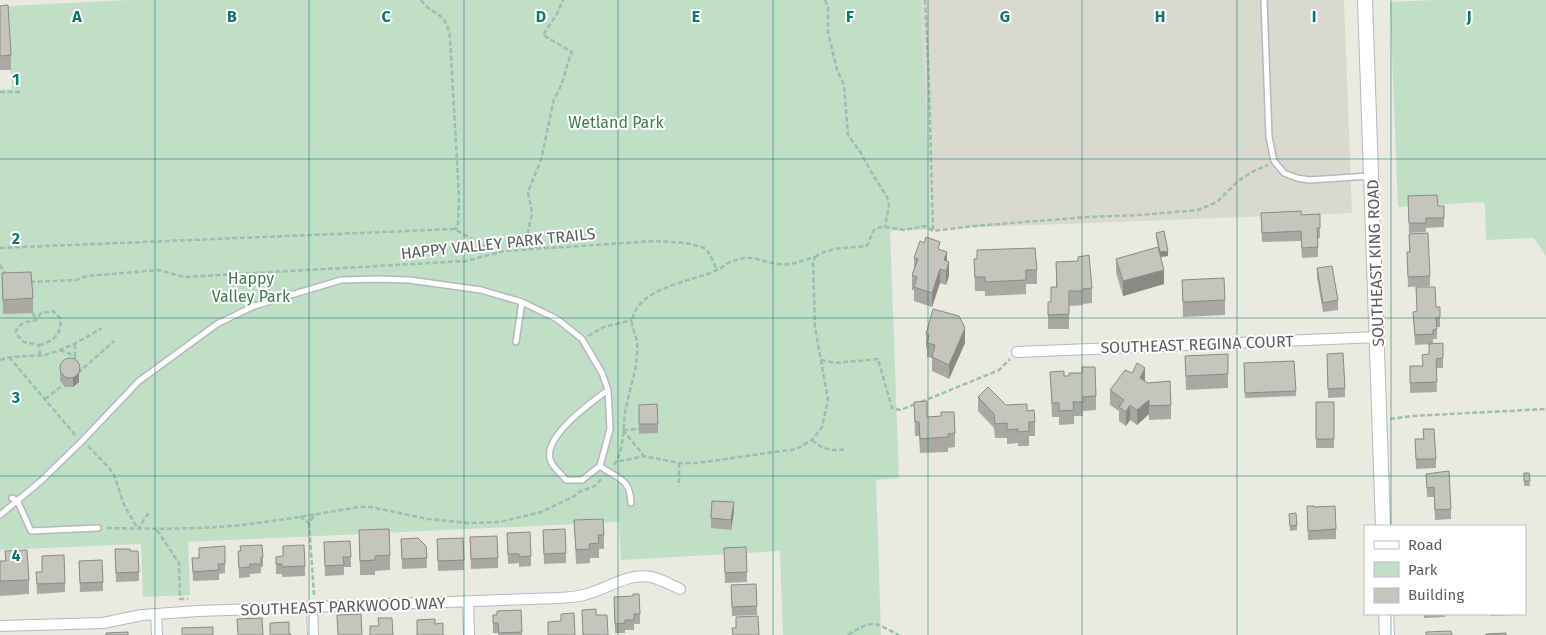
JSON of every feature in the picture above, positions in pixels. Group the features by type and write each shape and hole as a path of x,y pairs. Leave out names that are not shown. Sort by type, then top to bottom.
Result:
{"main road":[{"name":"SOUTHEAST KING ROAD","path":"1365,0 1383,525"},
{"path":"1386,615 1387,635"}],"street":[{"name":"SOUTHEAST REGINA COURT","path":"1017,352 1378,337"},
{"name":"SOUTHEAST PARKWOOD WAY","path":"0,626 103,623 156,614 560,598 585,595 624,578 637,576 652,578 680,589"},
{"path":"468,602 470,635"},
{"path":"313,607 313,635"},
{"path":"156,614 157,635"}],"lane":[{"path":"1264,0 1269,137 1274,161 1284,173 1309,180 1372,176"},
{"path":"0,514 15,499 40,481 139,381 217,324 254,306 341,280 409,280 481,290 522,302 557,319 582,339 602,374 608,390 610,429 600,466 582,480 566,480 551,462 550,449 556,438 577,413 608,390"},
{"path":"516,342 522,302"},
{"path":"600,466 625,481 630,489 631,502"},
{"path":"15,499 31,531 98,528"}],"path":[{"path":"421,0 424,5 444,18 450,38 459,197 458,224 457,228 454,229"},
{"path":"528,249 528,232 532,212 528,192 541,160 554,99 560,91 566,64 572,52 543,35 557,14 563,0"},
{"path":"825,0 828,7 828,32 837,70 844,85 848,135 887,196 889,206 885,227"},
{"path":"925,0 932,230"},
{"path":"0,92 20,92 20,90"},
{"path":"815,257 813,264 815,327 828,400 822,427 812,440 796,449 697,462 678,463 644,456 616,462 637,358 637,340 632,320 638,309 654,293 717,270 729,262 750,256 777,264 785,264 815,257 821,252 828,250 866,246 873,231 877,228 885,227 905,230 925,226 932,230 1088,217 1140,216 1198,210 1217,202 1238,181 1274,161"},
{"path":"0,248 454,229 496,253"},
{"name":"HAPPY VALLEY PARK TRAILS","path":"27,282 76,280 87,276 159,270 184,277 466,261 504,251 655,241 686,243 706,249 717,270"},
{"path":"0,265 8,280"},
{"path":"50,310 59,315 59,330 55,338 48,343 39,345 24,342 18,338 16,331 22,323 36,320 41,313 50,310"},
{"path":"33,313 36,320"},
{"path":"582,339 604,327 632,320"},
{"path":"0,360 9,357 48,354 75,344 102,328"},
{"path":"75,344 77,371 114,341"},
{"path":"39,345 40,355"},
{"path":"60,350 75,356"},
{"path":"821,360 836,363 878,359 892,408 900,410 998,370 1017,352"},
{"path":"45,400 63,385"},
{"path":"1380,419 1546,408"},
{"path":"623,430 639,429"},
{"path":"623,430 644,456"},
{"path":"812,440 823,449 845,449"},
{"path":"678,463 679,486"},
{"path":"98,528 157,530 194,528 264,522 360,507 371,507 428,519 470,523 500,522 541,512 573,497 579,492 595,486 608,472"},
{"path":"138,529 149,512"},
{"path":"313,607 309,523 315,514"},
{"path":"299,516 309,523"},
{"path":"157,530 179,563 180,599 189,599"},
{"path":"848,635 870,624 878,624 899,635"}],"shaded area":[{"path":"921,0 1344,0 1352,213 931,229"}],"green space":[{"name":"Happy Valley Park","path":"130,0 921,0 931,229 890,231 899,478 876,480 881,635 783,635 780,551 621,560 619,522 188,542 190,595 143,597 141,544 0,550 0,90 12,89 8,6"},
{"path":"1546,0 1546,256 1534,238 1486,240 1485,206 1483,202 1398,207 1390,2"}],"building":[{"path":"8,5 11,55 0,56 0,6"},
{"path":"1437,195 1438,206 1444,206 1444,218 1426,218 1426,223 1409,223 1408,196"},
{"path":"1301,211 1301,215 1320,214 1320,228 1317,228 1318,247 1302,248 1301,231 1262,233 1261,213"},
{"path":"1164,231 1168,251 1160,252 1156,233"},
{"path":"1428,233 1430,276 1408,277 1407,252 1410,252 1409,234"},
{"path":"926,237 940,242 938,249 947,252 944,260 949,262 946,271 940,269 932,293 914,287 917,277 912,275 918,259 914,258 920,241 924,243"},
{"path":"1158,247 1164,270 1123,281 1116,259"},
{"path":"1035,248 1037,270 1026,270 1026,280 985,282 985,277 975,277 974,259 977,259 977,250"},
{"path":"1089,255 1092,288 1083,289 1083,291 1069,291 1069,314 1048,315 1048,302 1051,302 1051,287 1057,287 1056,262 1078,261 1078,257"},
{"path":"1332,266 1338,300 1323,303 1317,268"},
{"path":"31,272 33,298 3,300 2,273"},
{"path":"1224,278 1225,300 1183,302 1182,280"},
{"path":"1416,287 1435,287 1436,307 1440,307 1440,317 1436,318 1437,329 1433,330 1433,334 1415,335 1413,312 1417,311"},
{"path":"933,309 959,316 965,328 949,365 932,357 935,345 927,343 929,335 926,334"},
{"path":"1443,343 1443,358 1436,359 1437,382 1410,383 1410,366 1423,366 1422,355 1429,354 1429,344"},
{"path":"1343,353 1345,388 1328,389 1327,354"},
{"path":"1228,354 1228,374 1186,376 1185,356"},
{"path":"70,358 77,361 80,368 77,375 70,378 63,375 60,368 63,361"},
{"path":"1294,361 1296,391 1245,393 1244,363"},
{"path":"1137,363 1145,368 1140,378 1148,383 1170,381 1171,405 1149,406 1149,400 1137,410 1130,405 1126,412 1119,407 1124,400 1110,390 1125,370 1132,373"},
{"path":"1082,367 1095,367 1096,396 1083,397 1083,402 1073,402 1074,410 1059,411 1059,403 1052,403 1050,372 1064,371 1064,376 1069,376 1069,373 1082,373"},
{"path":"988,387 1006,405 1027,404 1027,411 1034,410 1035,422 1029,422 1029,431 1007,430 1007,423 995,424 994,414 978,397"},
{"path":"927,401 927,417 941,416 941,412 954,412 955,433 948,434 948,437 920,439 919,422 915,422 914,402"},
{"path":"1316,402 1334,402 1334,439 1316,439"},
{"path":"657,404 658,424 639,424 639,405"},
{"path":"1423,429 1434,429 1436,459 1416,459 1415,439 1424,439"},
{"path":"1449,471 1451,509 1435,510 1434,487 1427,488 1426,474"},
{"path":"1524,473 1529,473 1530,481 1524,481"},
{"path":"712,501 734,502 731,520 711,518"},
{"path":"1307,506 1335,506 1336,529 1308,531"},
{"path":"1296,513 1297,525 1290,526 1289,514"},
{"path":"603,519 604,535 598,535 599,543 589,544 590,549 576,550 574,520"},
{"path":"389,529 390,555 375,556 375,560 360,561 359,530"},
{"path":"565,529 566,553 544,554 543,530"},
{"path":"530,532 531,556 519,557 519,554 508,554 507,533"},
{"path":"497,536 498,558 471,559 470,537"},
{"path":"418,538 426,546 427,558 402,559 401,539"},
{"path":"463,538 464,560 438,561 437,539"},
{"path":"350,541 351,557 343,557 344,565 325,566 324,542"},
{"path":"262,545 263,557 261,557 261,564 250,564 250,567 239,568 238,551 241,551 240,546"},
{"path":"304,545 305,566 282,567 282,564 276,564 276,557 283,556 283,546"},
{"path":"225,546 225,564 218,564 219,570 193,572 192,558 199,558 199,548"},
{"path":"746,547 747,572 725,573 724,548"},
{"path":"115,549 138,551 139,572 116,573"},
{"path":"27,550 29,580 0,581 0,561 6,561 5,551"},
{"path":"64,555 65,583 37,584 36,572 42,572 42,556"},
{"path":"102,560 103,582 80,583 79,561"},
{"path":"756,584 757,606 732,607 731,585"},
{"path":"633,594 639,594 640,614 634,614 634,620 625,620 625,623 615,624 614,597 633,596"},
{"path":"596,609 596,615 607,615 608,635 583,635 582,610"},
{"path":"521,610 522,632 499,633 498,623 493,623 493,615 497,615 497,611"},
{"path":"574,613 575,635 548,635 548,622 561,621 561,614"},
{"path":"361,614 362,635 338,635 337,615"},
{"path":"758,616 759,635 733,635 732,628 736,628 736,617"},
{"path":"262,618 263,635 238,635 237,619"},
{"path":"378,618 392,618 393,635 370,635 370,626 379,626"},
{"path":"435,619 435,624 443,623 443,635 417,635 417,620"},
{"path":"289,622 289,634 291,635 270,635 270,623"},
{"path":"213,627 213,635 182,635 182,628"},
{"path":"1451,631 1452,635 1426,635 1426,632"},
{"path":"128,632 128,635 106,635 106,633"},
{"path":"1506,633 1506,635 1486,635 1486,634"}],"park label":[{"name":"Wetland Park","path":"616,122"}]}
